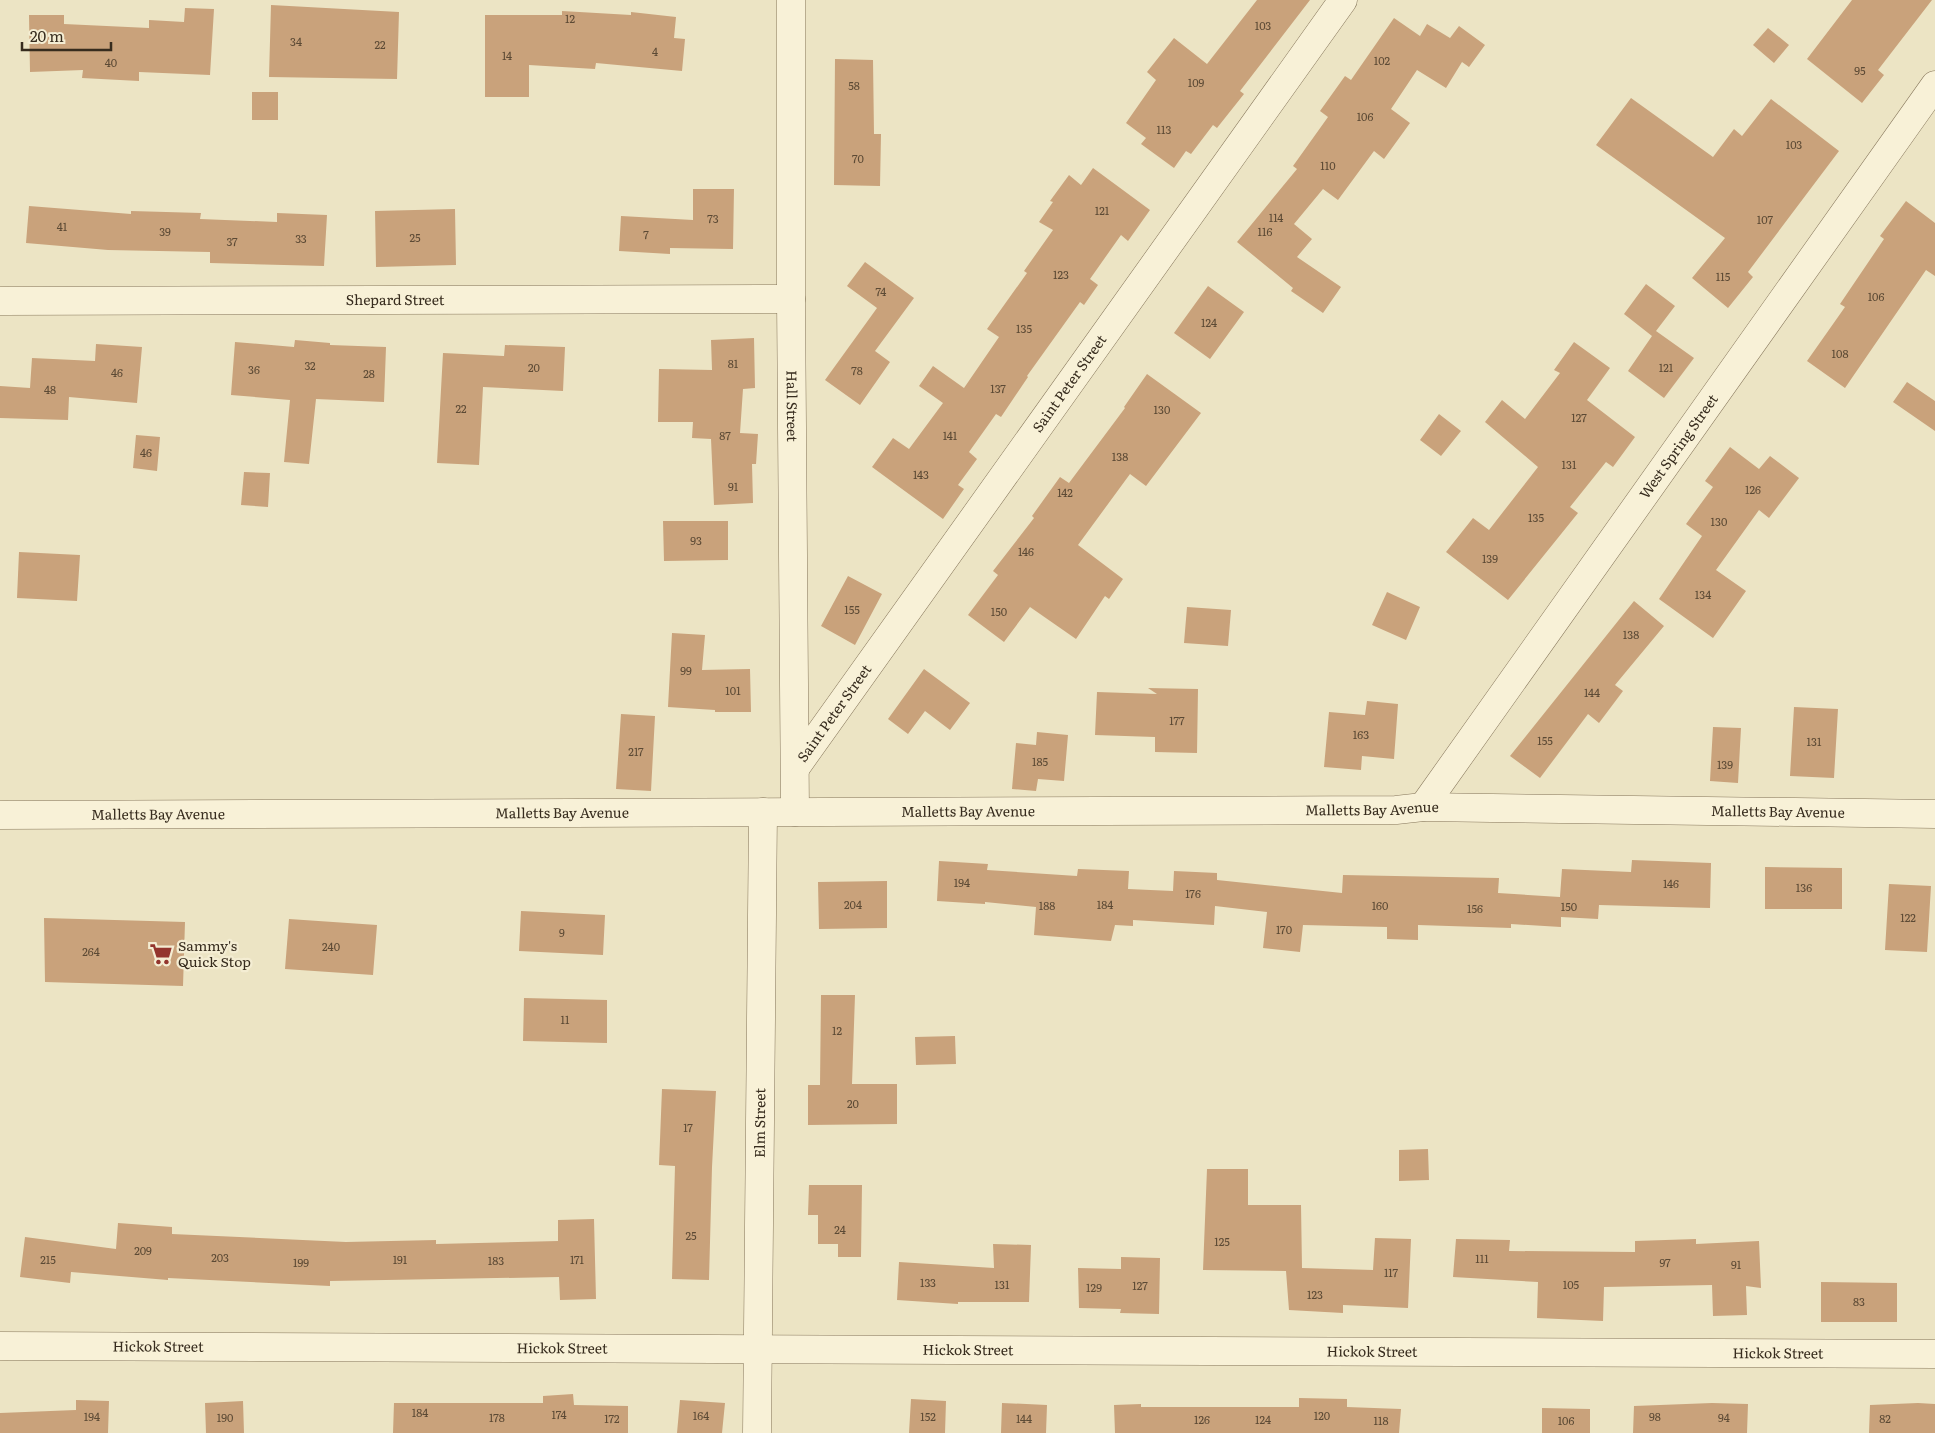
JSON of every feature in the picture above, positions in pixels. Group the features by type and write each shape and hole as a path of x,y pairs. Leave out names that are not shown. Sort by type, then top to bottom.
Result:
{"street":[{"name":"Hall Street","path":"791,0 795,812"},
{"name":"Saint Peter Street","path":"796,767 1343,0"},
{"name":"West Spring Street","path":"1423,807 1935,85"},
{"name":"Shepard Street","path":"0,301 791,299"},
{"name":"Malletts Bay Avenue","path":"0,815 1396,810 1423,807 1935,814"},
{"name":"Elm Street","path":"758,1433 763,812"},
{"name":"Hickok Street","path":"0,1346 1935,1354"}],"building":[{"path":"1257,0 1310,0 1240,91 1244,94 1217,128 1213,125 1191,154 1186,151 1174,168 1141,144 1146,138 1126,123 1156,80 1147,72 1174,38 1207,64"},
{"path":"1852,0 1932,0 1878,70 1884,75 1862,103 1807,59"},
{"path":"271,5 399,12 397,79 269,77"},
{"path":"185,8 214,9 210,75 139,72 139,81 82,78 83,70 30,72 29,15 64,15 64,24 149,28 149,20 184,22"},
{"path":"562,11 631,15 631,12 676,17 674,38 685,39 682,71 596,63 595,69 529,65 529,97 485,97 485,15 562,15"},
{"path":"1394,18 1420,36 1427,24 1450,38 1459,26 1485,45 1469,67 1462,62 1446,88 1417,70 1391,109 1410,123 1384,159 1374,151 1338,200 1323,189 1294,224 1312,239 1297,257 1341,287 1323,313 1291,291 1293,288 1237,242 1297,169 1293,166 1328,117 1320,111 1345,76 1351,80"},
{"path":"1768,28 1789,45 1774,63 1753,45"},
{"path":"835,59 873,60 874,134 881,134 880,186 834,185"},
{"path":"252,92 278,92 278,120 252,120"},
{"path":"1631,98 1713,157 1734,129 1742,136 1771,99 1839,151 1748,272 1753,277 1728,308 1692,278 1725,238 1596,145"},
{"path":"1093,168 1150,210 1128,241 1121,235 1090,279 1098,285 1084,305 1080,302 1027,376 1001,417 996,414 969,452 977,459 958,485 964,489 943,519 872,467 893,438 909,449 943,403 919,386 933,366 964,388 999,337 987,329 1027,273 1024,271 1053,230 1039,222 1053,202 1050,201 1069,175 1081,185"},
{"path":"693,189 734,189 733,249 670,248 670,254 619,251 621,216 693,220"},
{"path":"1906,201 1935,223 1935,276 1926,270 1845,388 1807,361 1845,307 1840,304 1884,239 1880,236"},
{"path":"29,206 131,214 131,211 201,213 200,219 277,222 277,213 327,215 324,266 210,263 210,252 108,250 26,243"},
{"path":"455,209 456,265 376,267 375,211"},
{"path":"865,262 914,298 875,351 890,362 860,405 825,380 877,308 847,286"},
{"path":"1646,284 1675,306 1656,331 1694,358 1664,398 1628,371 1652,336 1624,314"},
{"path":"1208,286 1244,312 1210,359 1174,333"},
{"path":"754,338 755,388 743,389 740,433 758,434 756,464 752,464 753,503 714,505 711,439 692,438 693,422 658,422 659,369 712,370 711,340"},
{"path":"295,340 330,343 330,345 386,347 384,402 316,399 309,464 284,462 290,400 231,395 235,342 294,347"},
{"path":"1574,342 1610,368 1587,400 1635,437 1613,467 1606,462 1570,507 1578,513 1508,600 1446,552 1473,518 1489,530 1538,467 1485,422 1502,400 1525,419 1560,373 1554,370"},
{"path":"96,344 142,347 137,403 69,397 68,420 0,418 0,386 30,388 32,358 95,361"},
{"path":"505,345 565,347 563,391 483,387 479,465 437,463 443,353 504,356"},
{"path":"1147,374 1201,413 1146,486 1130,474 1078,545 1123,579 1109,599 1105,596 1076,639 1030,607 1004,642 968,615 998,575 993,571 1034,518 1032,516 1060,477 1069,483 1125,408"},
{"path":"1907,382 1935,401 1935,431 1893,402"},
{"path":"1439,414 1461,431 1441,456 1420,440"},
{"path":"136,435 160,437 157,471 133,468"},
{"path":"1730,447 1759,469 1770,456 1799,478 1769,518 1759,510 1716,570 1746,591 1713,638 1659,599 1702,536 1686,524 1713,487 1705,481"},
{"path":"244,472 270,473 268,507 241,505"},
{"path":"663,521 728,521 728,560 664,561"},
{"path":"19,552 80,555 77,601 17,598"},
{"path":"848,576 882,594 855,645 821,626"},
{"path":"1387,592 1420,607 1406,640 1372,625"},
{"path":"1634,601 1664,626 1615,685 1623,691 1599,723 1588,714 1540,778 1510,756"},
{"path":"1187,607 1231,610 1228,646 1184,643"},
{"path":"672,633 705,635 702,670 750,669 751,712 715,712 715,710 668,707"},
{"path":"924,669 970,703 950,730 925,711 908,734 888,719"},
{"path":"1148,688 1198,689 1197,753 1155,752 1155,737 1095,735 1097,692 1157,694"},
{"path":"1367,701 1398,704 1394,759 1362,756 1361,770 1324,767 1329,712 1365,715"},
{"path":"1794,707 1838,709 1834,778 1790,776"},
{"path":"621,714 655,716 651,791 616,789"},
{"path":"1713,727 1741,728 1738,783 1710,781"},
{"path":"1037,732 1068,735 1064,781 1038,779 1036,791 1012,789 1016,743 1036,745"},
{"path":"1632,860 1711,863 1710,908 1599,905 1598,919 1561,917 1561,927 1511,924 1511,928 1418,925 1418,940 1387,939 1387,927 1303,925 1300,952 1263,948 1267,912 1215,906 1214,925 1133,920 1133,926 1115,925 1111,941 1034,935 1036,907 985,902 985,904 937,901 939,861 988,864 987,870 1077,876 1078,869 1129,871 1128,889 1173,891 1174,871 1217,873 1217,880 1342,893 1343,875 1499,878 1498,893 1560,897 1562,869 1631,872"},
{"path":"1765,867 1842,868 1842,909 1765,909"},
{"path":"887,881 887,928 819,929 818,882"},
{"path":"1889,884 1931,886 1927,952 1885,950"},
{"path":"521,911 605,915 603,955 519,951"},
{"path":"44,918 185,922 183,986 45,982"},
{"path":"289,919 377,925 373,975 285,969"},
{"path":"821,995 855,995 852,1084 897,1084 897,1124 808,1125 808,1085 820,1085"},
{"path":"524,998 607,1000 607,1043 523,1041"},
{"path":"955,1036 956,1064 916,1065 915,1037"},
{"path":"662,1089 716,1091 709,1280 672,1279 675,1166 659,1165"},
{"path":"1428,1149 1429,1180 1399,1181 1399,1150"},
{"path":"1207,1169 1248,1169 1248,1205 1301,1205 1302,1268 1373,1270 1375,1238 1411,1239 1408,1308 1343,1305 1343,1313 1289,1310 1286,1271 1203,1270"},
{"path":"809,1185 862,1185 861,1257 838,1257 838,1244 818,1244 818,1215 808,1215"},
{"path":"594,1219 596,1299 560,1300 559,1277 330,1281 330,1286 168,1278 168,1280 71,1272 70,1283 20,1277 25,1237 116,1249 118,1223 172,1227 172,1234 346,1242 436,1240 436,1244 558,1241 558,1220"},
{"path":"1456,1239 1510,1240 1509,1251 1635,1252 1635,1241 1696,1239 1696,1244 1759,1241 1761,1288 1746,1286 1747,1315 1713,1316 1712,1285 1604,1287 1603,1321 1537,1318 1538,1282 1453,1277"},
{"path":"993,1244 1031,1245 1029,1302 958,1302 958,1304 897,1300 899,1262 994,1268"},
{"path":"1121,1257 1160,1258 1159,1314 1120,1313 1121,1309 1079,1308 1078,1268 1121,1269"},
{"path":"1821,1282 1897,1283 1897,1322 1821,1322"},
{"path":"573,1394 574,1405 628,1406 628,1433 393,1433 394,1403 543,1403 543,1396"},
{"path":"1299,1398 1347,1399 1347,1407 1401,1409 1399,1433 1115,1433 1114,1405 1141,1404 1141,1407 1299,1407"},
{"path":"911,1399 946,1401 945,1433 909,1433"},
{"path":"76,1400 109,1401 108,1433 0,1433 0,1413 76,1410"},
{"path":"680,1400 725,1403 722,1433 677,1433"},
{"path":"243,1401 244,1433 206,1433 205,1403"},
{"path":"1002,1403 1047,1405 1046,1433 1001,1433"},
{"path":"1712,1403 1748,1404 1747,1433 1633,1433 1634,1406"},
{"path":"1935,1404 1935,1433 1869,1433 1870,1405"},
{"path":"1542,1408 1590,1409 1590,1433 1542,1433"}],"place":[{"name":"Sammy's Quick Stop","path":"161,954"}]}
